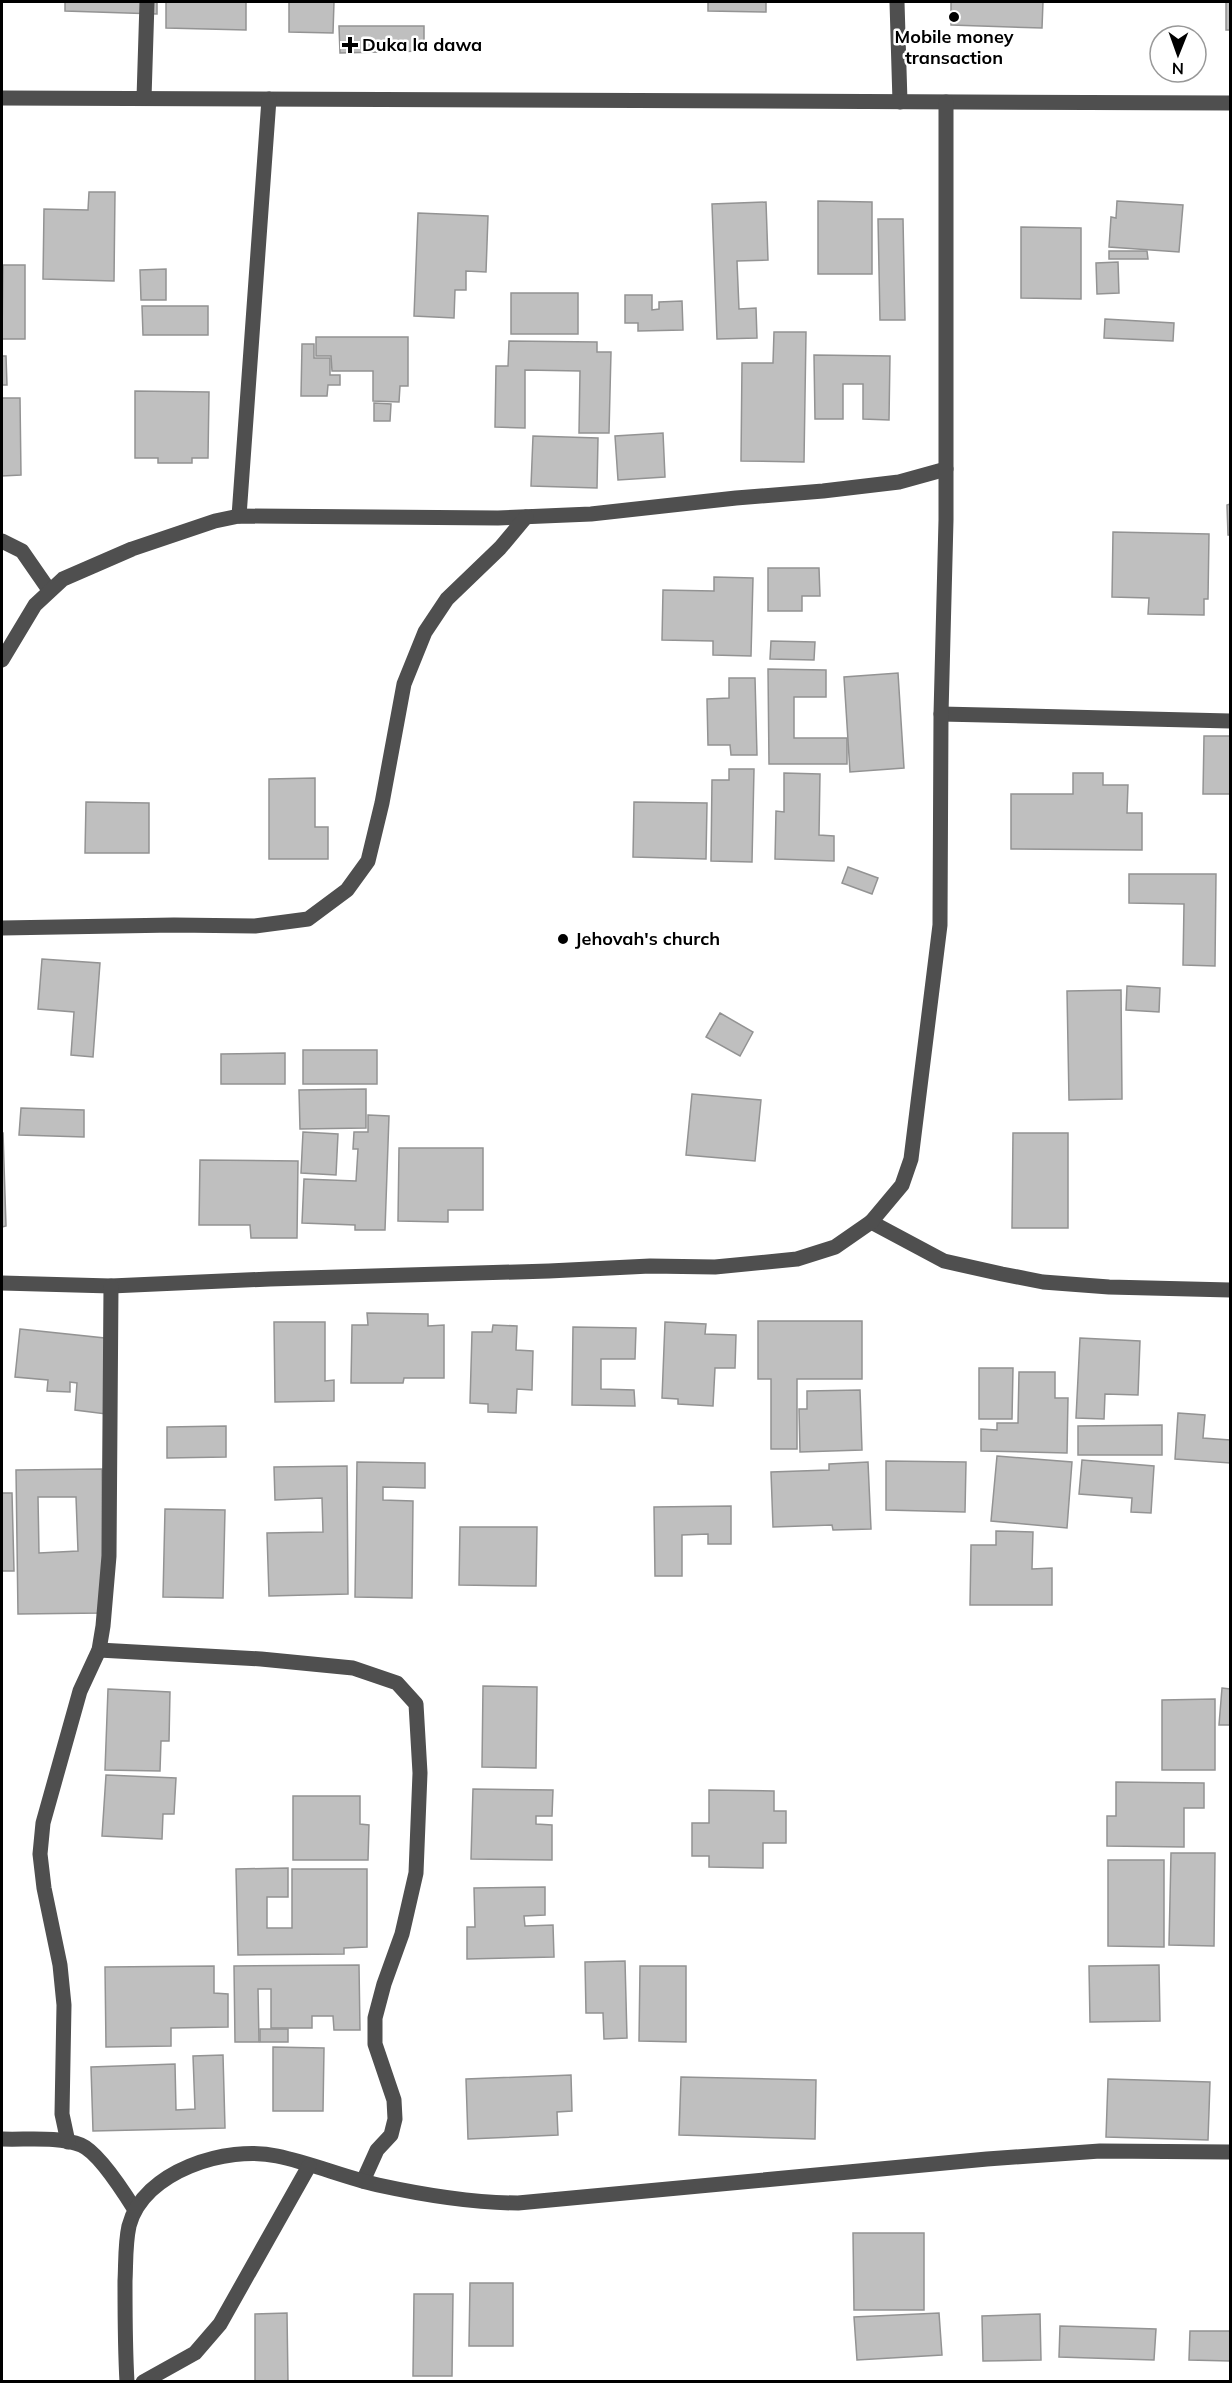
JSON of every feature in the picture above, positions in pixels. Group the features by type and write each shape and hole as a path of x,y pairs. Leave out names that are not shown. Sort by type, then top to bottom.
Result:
{"street":[{"path":"144,98 147,2"},
{"path":"897,2 900,102"},
{"path":"2,98 1230,103"},
{"path":"239,516 269,99"},
{"path":"2,1283 111,1286 650,1266 715,1267 797,1259 835,1247 871,1222 903,1185 911,1159 940,925 946,469 946,102"},
{"path":"2,660 35,605 63,579 101,561 215,521 239,516 526,517 591,514 725,499 823,492 899,482 946,469"},
{"path":"2,928 174,924 255,926 308,919 347,890 368,861 382,803 404,684 425,632 447,599 500,548 526,517"},
{"path":"2,541 22,550 49,590"},
{"path":"941,714 1230,721"},
{"path":"871,1222 944,1262 1043,1282 1230,1290"},
{"path":"68,2142 62,2114 63,1995 60,1965 44,1888 40,1854 43,1823 80,1691 99,1650 104,1626 109,1556 111,1286"},
{"path":"99,1650 261,1659 352,1668 397,1683 416,1704 420,1773 416,1873 402,1934 384,1984 375,2018 375,2044 394,2100 395,2119 391,2135 377,2150 363,2181"},
{"path":"2,2139 68,2142 84,2146 92,2153 135,2210"},
{"path":"126,2382 126,2258 129,2227 135,2210 156,2184 177,2171 211,2160 254,2153 277,2156 363,2181 482,2203 518,2203 999,2158 1100,2151 1230,2152"},
{"path":"143,2382 195,2353 220,2324 309,2166"}],"building":[{"path":"65,2 157,2 157,14 65,11"},
{"path":"166,2 246,2 246,30 166,28"},
{"path":"289,2 334,2 333,33 289,32"},
{"path":"708,2 766,2 766,12 708,11"},
{"path":"951,2 1043,2 1042,28 951,25"},
{"path":"1226,2 1230,2 1230,30 1226,30"},
{"path":"339,26 424,26 424,51 340,53"},
{"path":"89,192 115,192 114,281 43,279 44,209 88,210"},
{"path":"818,201 872,202 872,274 818,274"},
{"path":"1117,201 1183,205 1179,252 1109,247 1111,217 1116,218"},
{"path":"766,202 768,260 737,261 739,309 756,308 757,338 717,339 712,204"},
{"path":"418,213 488,216 486,272 466,271 466,290 455,290 454,318 414,316"},
{"path":"878,219 903,219 905,320 880,320"},
{"path":"1021,227 1081,228 1081,299 1021,298"},
{"path":"1109,251 1147,251 1148,259 1109,259"},
{"path":"1118,262 1119,293 1097,294 1096,263"},
{"path":"3,265 25,265 25,339 2,339"},
{"path":"166,269 166,300 141,300 140,270"},
{"path":"511,293 578,293 578,334 511,334"},
{"path":"625,295 652,295 652,310 659,309 659,302 682,301 683,330 638,331 638,323 625,323"},
{"path":"142,306 208,306 208,335 143,335"},
{"path":"1105,319 1174,323 1173,341 1104,338"},
{"path":"774,332 806,332 804,462 741,461 742,363 773,363"},
{"path":"316,337 408,337 408,386 400,386 399,402 373,401 373,371 332,371 331,356 316,356"},
{"path":"509,341 597,342 597,352 611,352 609,433 579,433 580,371 525,370 525,428 495,427 496,366 508,366"},
{"path":"302,344 314,344 314,358 330,358 330,375 340,375 340,385 328,385 327,396 301,396"},
{"path":"814,355 890,356 889,420 863,419 863,384 843,384 843,419 815,419"},
{"path":"2,356 6,356 7,385 2,385"},
{"path":"135,391 209,392 208,458 192,458 192,463 158,463 158,458 135,458"},
{"path":"2,398 20,398 21,475 2,476"},
{"path":"374,403 391,404 390,421 374,421"},
{"path":"663,433 665,477 618,480 615,436"},
{"path":"533,436 598,438 597,488 531,486"},
{"path":"1230,504 1230,535 1228,535 1227,505"},
{"path":"1113,532 1209,534 1208,599 1204,599 1204,615 1148,614 1149,598 1112,597"},
{"path":"768,568 819,568 820,596 802,596 802,611 768,611"},
{"path":"714,577 753,578 751,656 713,655 713,641 662,640 663,590 714,591"},
{"path":"771,641 815,642 814,660 770,659"},
{"path":"768,669 826,670 826,697 794,697 794,738 847,738 847,764 769,764"},
{"path":"898,673 904,768 850,772 844,677"},
{"path":"729,678 755,678 757,755 731,755 730,745 708,745 707,699 729,698"},
{"path":"1204,736 1230,736 1230,794 1203,794"},
{"path":"729,769 754,769 752,862 711,861 712,780 729,780"},
{"path":"784,773 820,774 819,835 834,836 834,861 775,859 776,811 784,812"},
{"path":"1073,773 1103,773 1103,785 1128,785 1127,813 1142,813 1142,850 1011,849 1011,794 1073,794"},
{"path":"315,778 315,827 328,827 328,859 269,859 269,779"},
{"path":"86,802 149,803 149,853 85,853"},
{"path":"634,802 707,803 706,859 633,857"},
{"path":"848,867 878,878 872,894 842,883"},
{"path":"1129,874 1216,874 1215,966 1183,965 1184,904 1129,903"},
{"path":"42,959 100,963 93,1057 71,1055 74,1012 38,1009"},
{"path":"1127,986 1160,988 1159,1012 1126,1010"},
{"path":"1121,990 1122,1099 1069,1100 1067,991"},
{"path":"720,1013 753,1032 740,1056 706,1037"},
{"path":"303,1050 377,1050 377,1084 303,1084"},
{"path":"285,1053 285,1084 221,1084 221,1054"},
{"path":"366,1089 366,1128 300,1129 299,1090"},
{"path":"692,1094 761,1100 755,1161 686,1155"},
{"path":"21,1108 84,1110 84,1137 19,1135"},
{"path":"368,1115 389,1116 385,1230 355,1230 355,1225 302,1223 304,1179 356,1181 358,1149 353,1149 354,1132 368,1132"},
{"path":"303,1132 338,1134 336,1175 301,1173"},
{"path":"2,1133 6,1226 2,1227"},
{"path":"1013,1133 1068,1133 1068,1228 1012,1228"},
{"path":"399,1148 483,1148 483,1210 448,1210 448,1222 398,1221"},
{"path":"200,1160 298,1161 297,1238 251,1238 250,1225 199,1225"},
{"path":"367,1313 428,1314 428,1326 444,1325 444,1378 404,1378 403,1383 351,1383 352,1325 368,1325"},
{"path":"758,1321 862,1321 862,1379 797,1379 797,1449 771,1449 771,1379 758,1379"},
{"path":"274,1322 325,1322 325,1381 334,1380 334,1401 275,1402"},
{"path":"665,1322 706,1324 705,1334 736,1335 735,1368 715,1368 713,1406 678,1404 678,1399 662,1398"},
{"path":"493,1325 517,1326 516,1350 533,1351 532,1390 517,1389 516,1413 488,1412 488,1404 470,1403 472,1332 492,1332"},
{"path":"573,1327 636,1328 635,1359 601,1359 601,1389 634,1390 635,1406 572,1405"},
{"path":"20,1329 114,1339 106,1414 75,1410 77,1383 70,1382 70,1392 47,1391 48,1380 15,1377"},
{"path":"1080,1338 1140,1341 1138,1395 1105,1394 1104,1419 1076,1418"},
{"path":"979,1368 1013,1368 1012,1419 979,1419"},
{"path":"1019,1372 1055,1372 1055,1398 1068,1398 1067,1453 981,1451 981,1429 997,1430 997,1423 1018,1423"},
{"path":"860,1390 862,1450 800,1452 799,1409 807,1409 807,1391"},
{"path":"1178,1413 1205,1415 1203,1438 1230,1440 1230,1463 1175,1459"},
{"path":"1162,1425 1162,1455 1078,1455 1078,1426"},
{"path":"226,1426 226,1457 167,1458 167,1427"},
{"path":"997,1456 1072,1462 1067,1528 991,1521"},
{"path":"1082,1460 1154,1466 1151,1513 1131,1512 1132,1498 1079,1494"},
{"path":"886,1461 966,1462 965,1512 886,1510"},
{"path":"357,1462 425,1463 425,1488 383,1487 383,1500 413,1501 412,1598 355,1597"},
{"path":"868,1462 871,1529 833,1530 832,1525 773,1527 771,1472 829,1470 829,1464"},
{"path":"347,1466 348,1594 269,1596 267,1533 323,1532 322,1498 275,1500 274,1467"},
{"path":"102,1469 103,1613 18,1614 16,1470","holes":["38,1497 76,1497 78,1551 39,1553"]},
{"path":"2,1493 12,1493 14,1571 2,1571"},
{"path":"731,1506 731,1544 708,1544 708,1534 682,1535 682,1576 655,1576 654,1507"},
{"path":"165,1509 225,1510 223,1598 163,1597"},
{"path":"460,1527 537,1527 536,1586 459,1585"},
{"path":"996,1531 1033,1532 1032,1569 1052,1568 1052,1605 970,1605 971,1545 996,1545"},
{"path":"483,1686 537,1687 536,1768 482,1767"},
{"path":"1222,1688 1230,1689 1230,1725 1219,1725"},
{"path":"108,1689 170,1692 169,1741 161,1741 160,1771 105,1770"},
{"path":"1215,1699 1215,1770 1162,1770 1162,1700"},
{"path":"106,1775 176,1778 174,1814 163,1814 162,1839 102,1836"},
{"path":"1116,1782 1204,1783 1204,1808 1184,1808 1184,1847 1107,1846 1107,1816 1116,1816"},
{"path":"473,1789 553,1790 552,1816 536,1816 536,1824 552,1825 552,1860 471,1859"},
{"path":"709,1790 774,1791 774,1811 786,1811 786,1843 763,1843 763,1868 709,1867 709,1856 692,1856 692,1823 709,1823"},
{"path":"293,1796 360,1796 360,1824 369,1825 368,1860 293,1860"},
{"path":"1171,1853 1215,1853 1214,1946 1169,1945"},
{"path":"1108,1860 1164,1860 1164,1947 1108,1946"},
{"path":"288,1868 288,1897 267,1897 267,1928 292,1928 292,1869 367,1869 367,1947 344,1948 344,1954 238,1955 236,1869"},
{"path":"545,1887 545,1915 524,1916 525,1926 553,1925 554,1957 467,1959 467,1927 475,1927 474,1888"},
{"path":"625,1961 627,2038 604,2039 603,2013 586,2013 585,1962"},
{"path":"359,1965 360,2030 334,2030 333,2016 312,2016 312,2028 271,2028 271,1989 258,1989 259,2042 235,2042 234,1966"},
{"path":"1159,1965 1160,2021 1090,2022 1089,1966"},
{"path":"214,1966 214,1993 228,1994 228,2027 171,2028 171,2046 106,2047 105,1967"},
{"path":"640,1966 686,1966 686,2042 639,2041"},
{"path":"260,2029 288,2029 288,2042 260,2042"},
{"path":"273,2047 324,2048 323,2111 273,2111"},
{"path":"223,2055 225,2128 93,2131 91,2067 175,2064 176,2110 195,2109 193,2056"},
{"path":"571,2075 572,2111 557,2112 558,2135 468,2139 466,2079"},
{"path":"681,2077 816,2080 815,2139 679,2135"},
{"path":"1108,2079 1210,2082 1208,2140 1106,2137"},
{"path":"853,2233 924,2233 924,2310 854,2310"},
{"path":"470,2283 513,2283 513,2346 469,2346"},
{"path":"414,2294 453,2294 452,2376 413,2376"},
{"path":"287,2313 288,2382 255,2382 255,2314"},
{"path":"939,2313 942,2355 857,2360 854,2317"},
{"path":"1040,2314 1041,2360 983,2361 982,2316"},
{"path":"1060,2326 1156,2329 1154,2360 1059,2357"},
{"path":"1190,2331 1230,2331 1230,2361 1189,2360"}],"place":[{"name":"Mobile money transaction","path":"954,17"},
{"name":"Duka la dawa","path":"350,45"},
{"name":"Jehovah's church","path":"563,939"}]}
